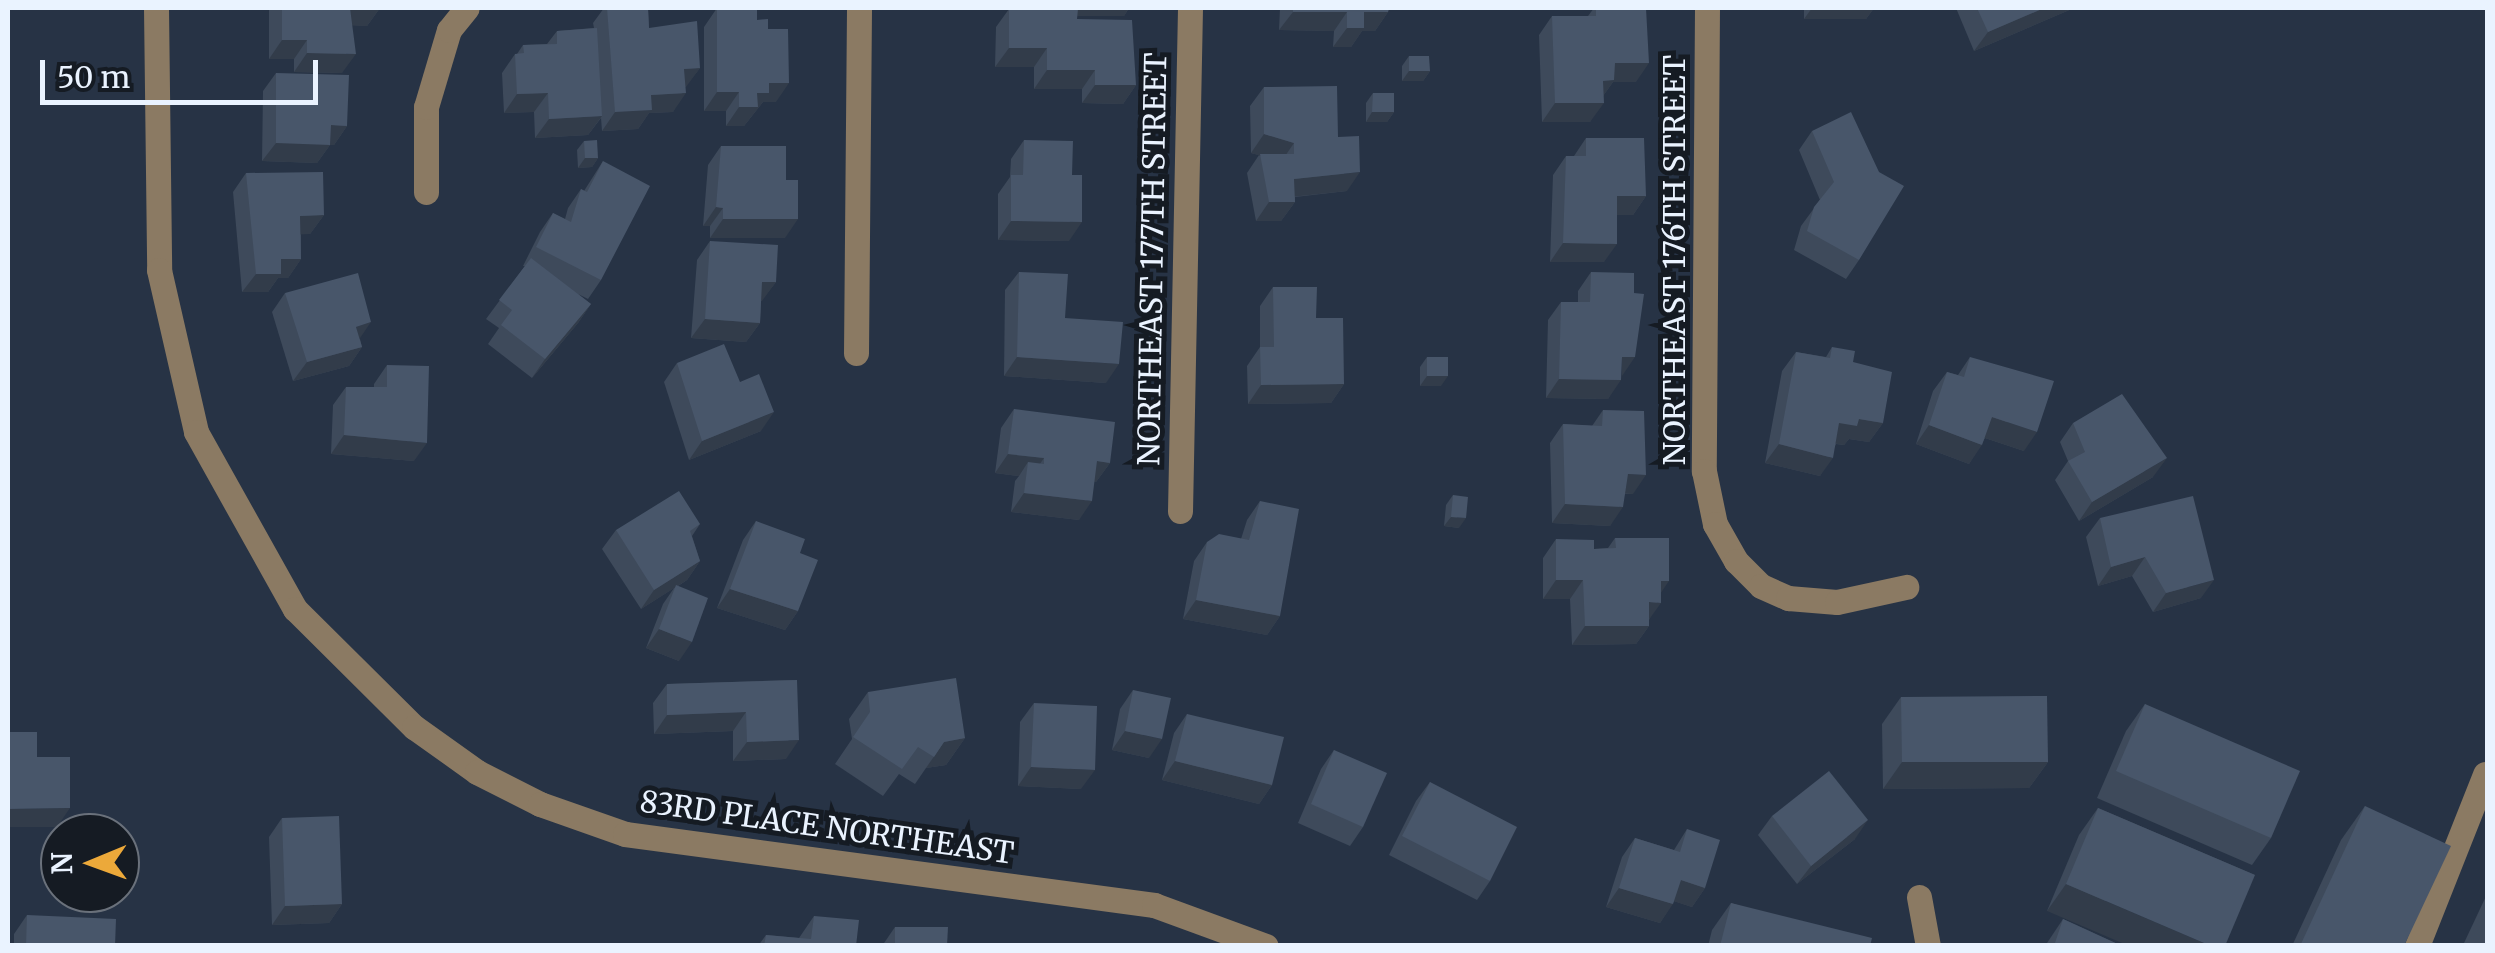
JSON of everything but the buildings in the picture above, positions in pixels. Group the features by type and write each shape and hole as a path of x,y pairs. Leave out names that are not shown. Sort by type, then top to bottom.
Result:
{"street":[{"name":"83RD PLACE NORTHEAST","path":"156,8 159,270 196,432 295,609 359,676 477,772 540,804 625,834 1154,905 1266,946"},
{"path":"426,192 426,107 449,30 467,8"},
{"path":"856,354 859,8"},
{"name":"NORTHEAST 177TH STREET","path":"1180,511 1190,8"},
{"name":"NORTHEAST 176TH STREET","path":"1708,8 1704,472 1714,524 1736,561 1761,586 1788,598 1837,602 1906,587"},
{"path":"2416,946 2484,774"},
{"path":"1919,897 1928,946"}]}
